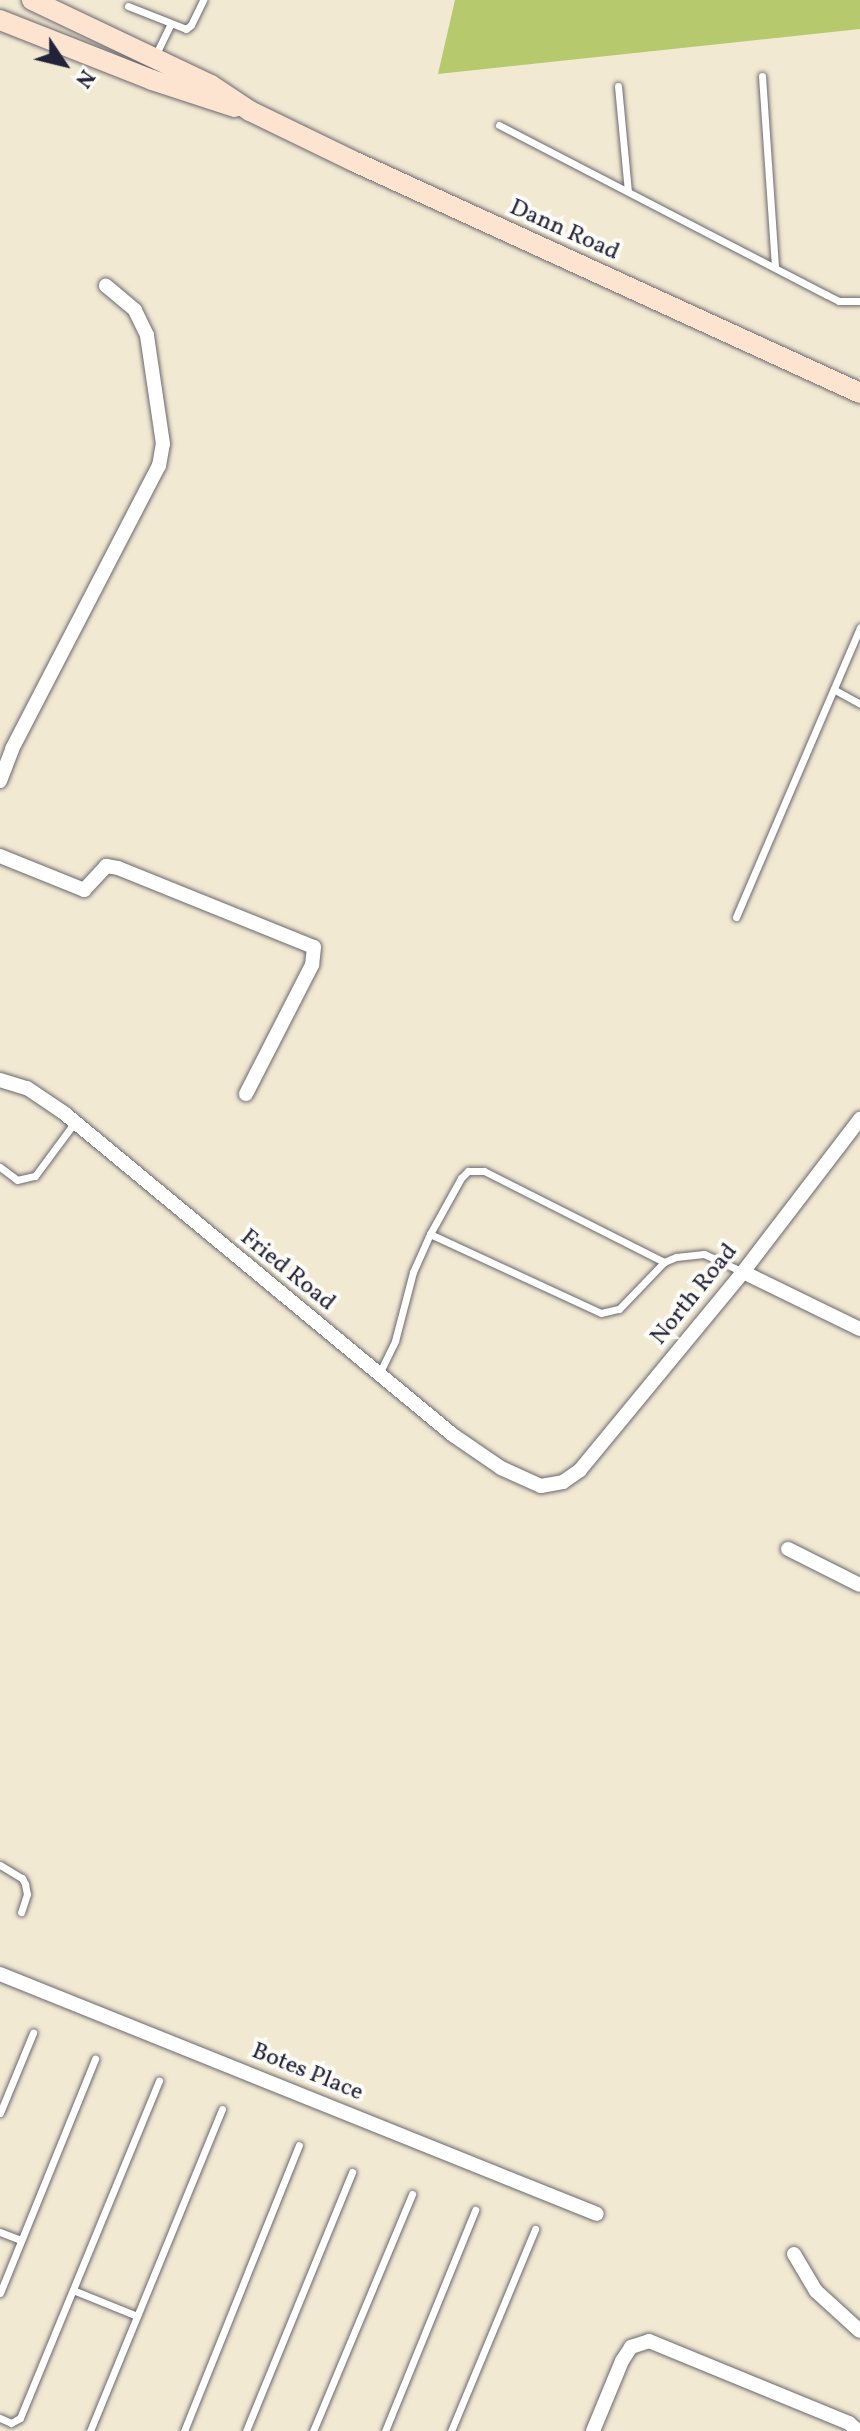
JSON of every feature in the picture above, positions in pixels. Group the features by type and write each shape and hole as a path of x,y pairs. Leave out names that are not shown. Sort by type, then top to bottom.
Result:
{"main road":[{"name":"Dann Road","path":"33,0 211,85 250,111"},
{"name":"Dann Road","path":"0,20 152,80 250,111 511,236 860,393"}],"street":[{"path":"0,781 12,749 159,466 163,444 147,335 135,310 106,286"},
{"path":"0,856 84,890 106,866 118,868 314,947 312,965 246,1094"},
{"name":"Fried Road","path":"0,1080 43,1097 75,1122 453,1435 501,1468 531,1483 553,1486"},
{"name":"North Road","path":"553,1486 580,1470 743,1272 860,1119"},
{"path":"743,1272 860,1329"},
{"path":"788,1549 860,1585"},
{"name":"Botes Place","path":"0,1974 597,2214"},
{"path":"794,2254 816,2291 860,2331"},
{"path":"593,2431 622,2361 631,2347 649,2341 849,2423 858,2431"}],"lane":[{"path":"128,6 186,29 203,0"},
{"path":"154,58 170,25"},
{"path":"762,76 775,267"},
{"path":"618,86 628,191"},
{"path":"499,125 839,301 860,301"},
{"path":"736,917 860,627"},
{"path":"835,690 860,704"},
{"path":"0,1167 17,1180 35,1176 75,1122"},
{"path":"379,1374 395,1341 413,1272 430,1234 468,1171 484,1171 664,1262"},
{"path":"430,1234 601,1313 619,1309 664,1262 704,1254 743,1272"},
{"path":"0,1865 22,1878 25,1884 21,1912"},
{"path":"0,2113 33,2033"},
{"path":"0,2293 95,2059"},
{"path":"1,2431 3,2419 11,2423 20,2418 159,2081"},
{"path":"90,2431 222,2109"},
{"path":"184,2431 299,2145"},
{"path":"246,2431 352,2172"},
{"path":"313,2431 412,2194"},
{"path":"385,2431 475,2210"},
{"path":"451,2431 535,2229"},
{"path":"0,2232 21,2240"},
{"path":"73,2290 137,2316"}],"green space":[{"path":"455,0 860,0 860,29 438,74"}]}
